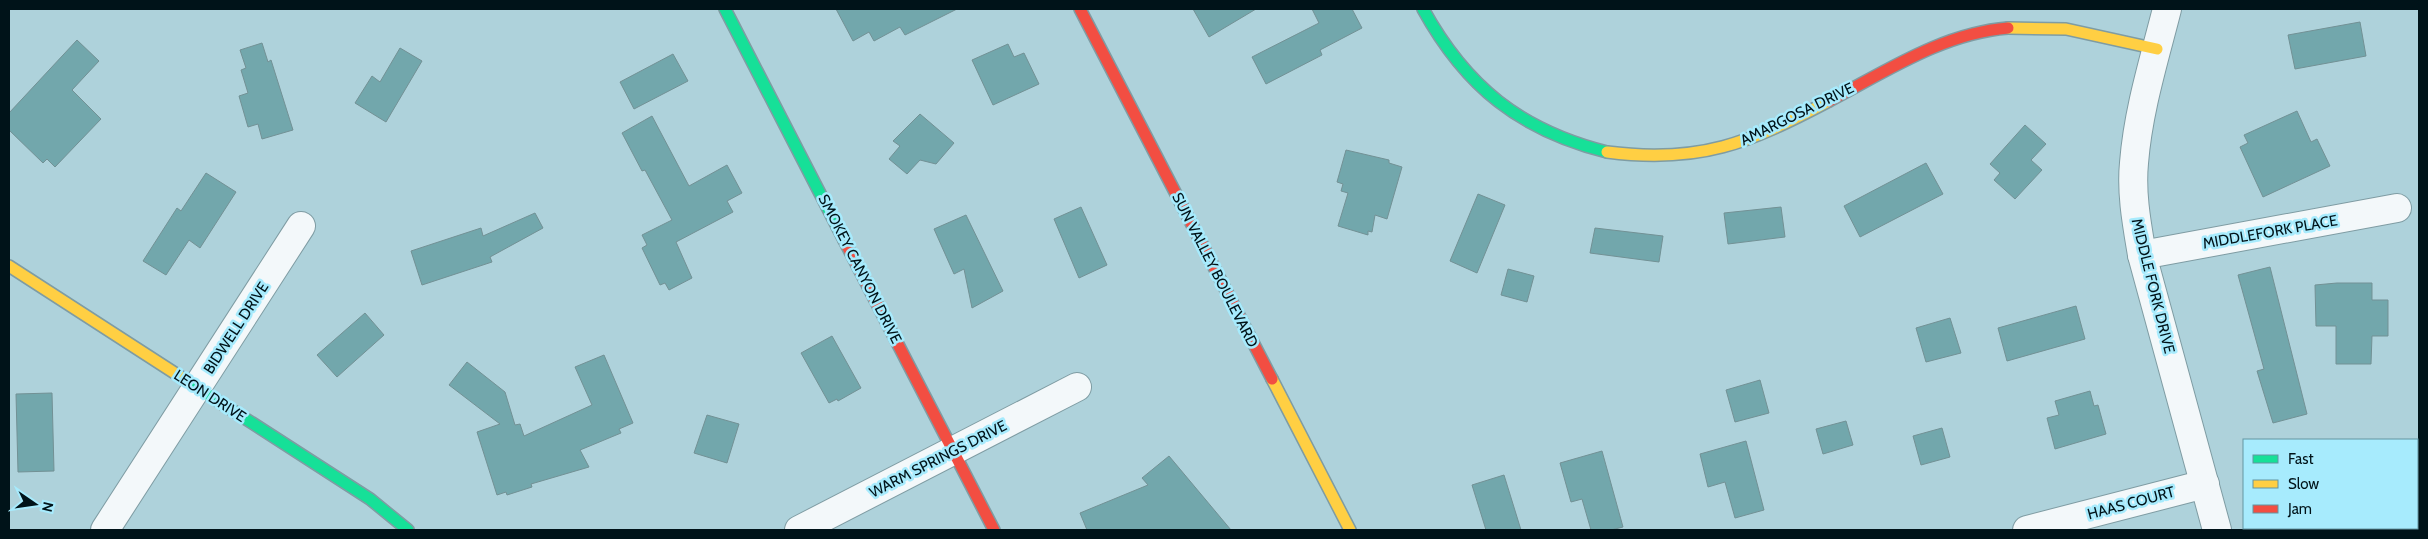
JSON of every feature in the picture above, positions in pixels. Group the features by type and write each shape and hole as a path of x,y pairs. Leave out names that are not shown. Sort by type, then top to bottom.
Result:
{"street":[{"name":"SMOKEY CANYON DRIVE","path":"725,9 994,530"},
{"name":"SUN VALLEY BOULEVARD","path":"1080,9 1350,530"},
{"name":"AMARGOSA DRIVE","path":"1424,9 1438,36 1459,66 1488,95 1523,120 1571,142 1606,152 1648,157 1694,154 1737,144 1773,129 1938,45 1976,32 2017,27 2058,27 2157,49"},
{"name":"MIDDLE FORK DRIVE","path":"2167,9 2139,119 2134,165 2135,212 2142,255 2217,530"},
{"name":"MIDDLEFORK PLACE","path":"2142,255 2397,208"},
{"name":"BIDWELL DRIVE","path":"105,530 301,226"},
{"name":"LEON DRIVE","path":"9,266 370,499 408,530"},
{"name":"WARM SPRINGS DRIVE","path":"798,530 1077,387"},
{"name":"HAAS COURT","path":"2028,530 2204,484"}],"building":[{"path":"836,9 957,9 905,35 900,27 874,41 869,32 853,41"},
{"path":"1193,9 1256,9 1209,37"},
{"path":"1312,9 1352,9 1362,28 1320,50 1322,55 1266,84 1252,57 1319,23"},
{"path":"2360,22 2366,56 2295,69 2288,35"},
{"path":"77,40 99,61 72,90 101,119 55,167 47,159 43,163 9,130 9,113"},
{"path":"262,43 268,62 271,60 293,130 262,139 258,124 248,127 239,96 248,93 241,70 246,68 240,50"},
{"path":"1008,44 1014,57 1024,53 1039,84 993,105 972,60"},
{"path":"400,48 422,61 386,122 355,103 372,76 380,82"},
{"path":"673,54 688,81 634,109 620,82"},
{"path":"2297,111 2311,142 2317,139 2330,166 2263,197 2240,147 2248,143 2244,135"},
{"path":"920,114 954,143 936,164 920,160 907,174 889,159 900,146 893,141"},
{"path":"652,116 689,186 727,165 742,193 727,201 733,212 676,242 692,278 669,290 665,283 660,285 642,248 647,245 642,235 672,220 645,170 642,171 622,133"},
{"path":"2025,125 2046,144 2031,160 2042,170 2015,199 1994,180 2000,173 1990,164"},
{"path":"1346,150 1389,160 1389,163 1402,167 1387,219 1375,215 1372,232 1368,231 1368,235 1338,226 1348,193 1341,191 1343,184 1337,182"},
{"path":"1926,163 1943,194 1860,237 1844,206"},
{"path":"206,173 236,192 200,248 189,240 166,275 143,261 177,208 181,211"},
{"path":"1478,194 1505,205 1477,273 1450,261"},
{"path":"1081,207 1107,265 1079,278 1054,219"},
{"path":"1781,207 1785,237 1728,244 1724,213"},
{"path":"535,213 543,228 490,257 492,262 422,285 411,251 481,228 483,236"},
{"path":"966,215 1003,291 972,308 964,269 954,274 934,229"},
{"path":"1595,228 1663,236 1659,262 1590,253"},
{"path":"2270,267 2307,414 2273,423 2257,371 2264,369 2238,275"},
{"path":"1508,269 1534,276 1527,302 1501,295"},
{"path":"2372,283 2372,300 2388,300 2388,336 2372,336 2371,364 2336,364 2336,326 2316,326 2315,285"},
{"path":"2076,306 2085,339 2007,361 1998,328"},
{"path":"365,313 384,335 337,377 317,355"},
{"path":"1950,318 1961,353 1926,362 1916,328"},
{"path":"832,336 861,388 838,401 837,399 829,403 801,353"},
{"path":"604,355 633,423 619,429 621,433 580,450 589,467 531,484 532,487 507,495 506,492 497,495 477,432 500,424 449,385 467,362 505,392 515,425 520,424 524,436 592,405 575,367"},
{"path":"1760,380 1769,413 1735,422 1726,390"},
{"path":"2090,391 2094,406 2098,405 2106,434 2055,449 2047,418 2059,415 2055,401"},
{"path":"52,393 54,471 18,472 16,394"},
{"path":"707,415 739,424 727,463 694,453"},
{"path":"1846,421 1853,445 1823,454 1816,429"},
{"path":"1942,428 1950,457 1921,465 1913,436"},
{"path":"1746,441 1764,510 1735,518 1725,482 1708,487 1700,454"},
{"path":"1602,451 1623,527 1611,530 1591,530 1582,499 1571,502 1560,463"},
{"path":"1169,456 1231,530 1087,530 1080,513 1148,485 1142,478"},
{"path":"1504,475 1521,530 1486,530 1472,485"}],"traffic: fast":[{"path":"725,9 844,240"},
{"path":"1423,9 1440,37 1458,61 1477,83 1498,102 1522,118 1548,131 1576,143 1607,152"},
{"path":"187,381 370,499 408,530"}],"traffic: slow":[{"path":"2008,28 2066,29 2157,49"},
{"path":"1607,152 1670,155 1723,147 1774,128 1829,101"},
{"path":"9,266 187,381"},
{"path":"1272,379 1350,530"}],"traffic: jam":[{"path":"1080,9 1272,379"},
{"path":"1829,101 1893,66 1960,37 2008,28"},
{"path":"844,240 994,530"}]}
